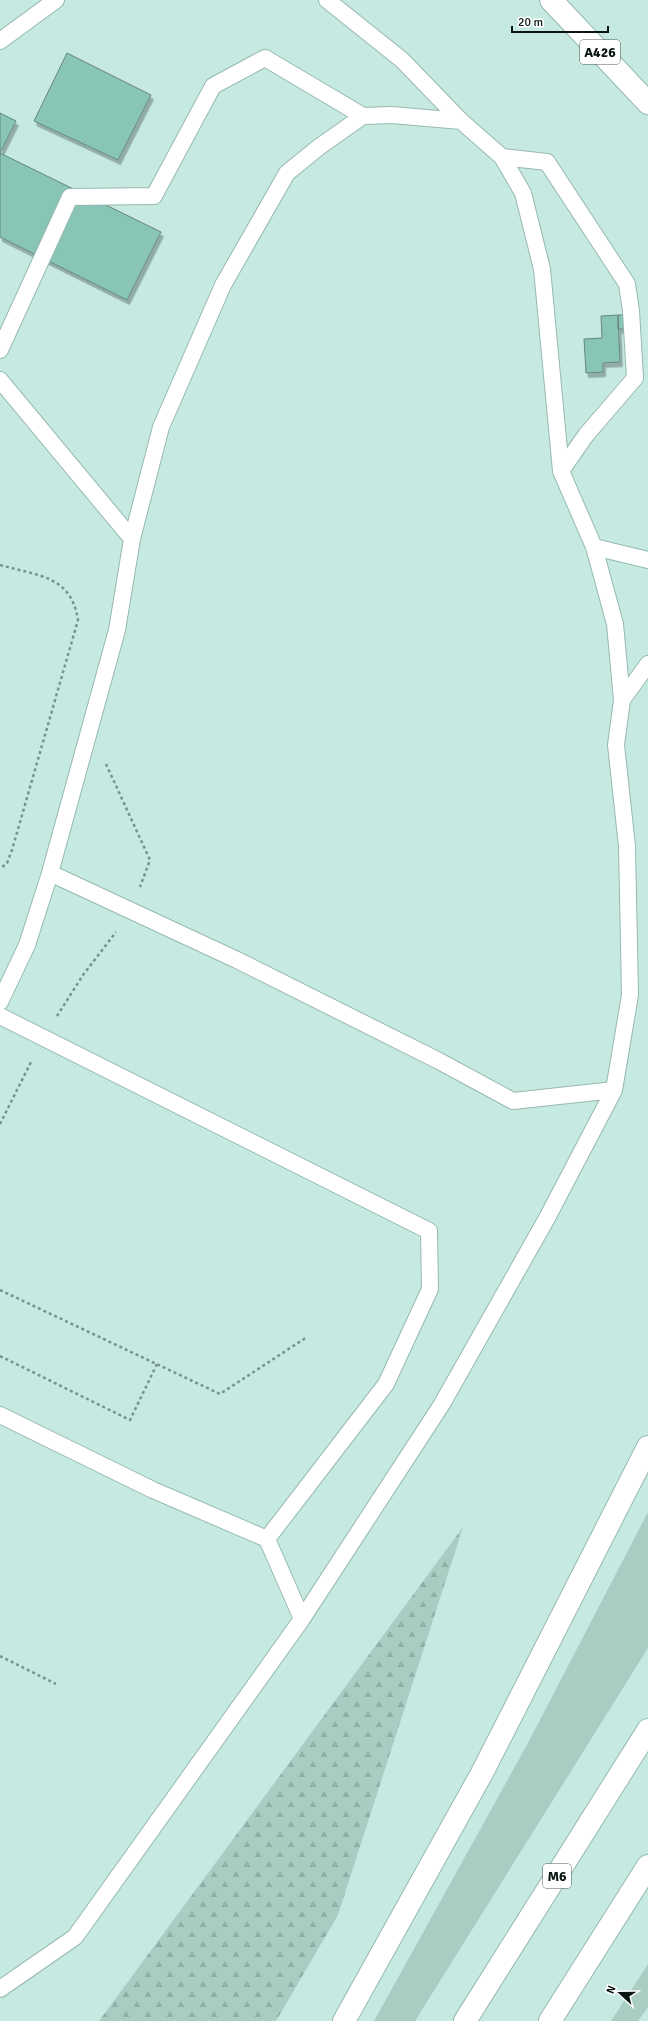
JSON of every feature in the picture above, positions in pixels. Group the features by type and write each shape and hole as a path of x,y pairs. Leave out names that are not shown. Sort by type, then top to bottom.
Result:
{"highway":[{"name":"A426","path":"551,0 648,103"},
{"path":"344,2021 482,1773 648,1447"},
{"name":"M6","path":"465,2021 648,1730"},
{"path":"550,2021 648,1866"}],"lane":[{"path":"0,41 56,0"},
{"path":"0,1989 75,1937 302,1619 442,1404 547,1218 614,1090 630,995 626,846 616,745 622,700 615,624 594,546 561,471 542,269 523,193 502,157 461,121 402,60 326,0"},
{"path":"0,350 70,197 154,196 213,86 265,58 363,116 392,115 461,121"},
{"path":"0,1002 27,945 50,873 117,630 132,538 161,427 223,285 287,173 319,147 363,116"},
{"path":"502,157 547,162 627,284 631,311 635,378 586,435 561,471"},
{"path":"0,380 132,538"},
{"path":"594,546 648,560"},
{"path":"622,700 648,664"},
{"path":"50,873 236,960 513,1101 614,1090"},
{"path":"0,1016 429,1231 430,1289 386,1384 267,1540"},
{"path":"0,1415 153,1490 267,1540 302,1619"}],"path":[{"path":"0,565 48,578 60,584 69,592 76,606 78,620 12,850 7,863 0,870"},
{"path":"0,1124 43,1037 83,975 131,912 150,860 105,761"},
{"path":"0,1290 220,1394 307,1337"},
{"path":"0,1356 130,1420 157,1364"},
{"path":"0,1656 56,1684"}],"green space":[{"path":"648,1512 648,1648 415,2021 374,2021 528,1743"},
{"path":"463,1527 338,1915 276,2021 99,2021"},
{"path":"648,1964 648,2007 638,2021 611,2021"}],"building":[{"path":"67,53 151,95 118,160 34,121"},
{"path":"0,113 16,121 0,153"},
{"path":"0,153 161,232 127,300 0,237"},
{"path":"618,315 620,362 603,363 603,372 586,373 584,339 602,338 601,316"},
{"path":"618,315 629,315 629,329 618,329"}]}
